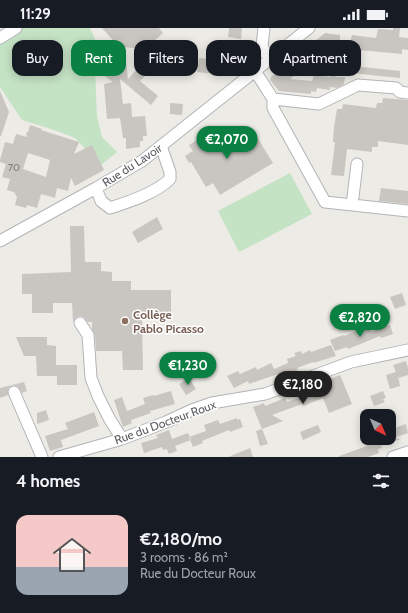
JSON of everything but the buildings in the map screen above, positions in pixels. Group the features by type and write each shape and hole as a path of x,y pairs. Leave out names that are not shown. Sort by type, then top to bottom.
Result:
{"street":[{"path":"0,38 16,28"},
{"path":"264,28 262,46 269,60"},
{"name":"Rue du Lavoir","path":"294,40 309,28"},
{"name":"Rue du Lavoir","path":"261,66 269,60"},
{"name":"Rue du Lavoir","path":"0,241 142,161 249,76"},
{"path":"258,76 273,99 273,108 325,202 408,212"},
{"path":"273,99 319,104 358,85 396,88 400,92 408,93"},
{"path":"96,188 101,201 110,208 164,185 170,179 170,172 161,146"},
{"path":"352,205 357,164"},
{"path":"80,323 88,335 91,378 109,418 122,439"},
{"name":"Rue du Docteur Roux","path":"60,457 122,439 212,403 265,394 352,362 408,350"},
{"path":"14,392 42,457"},
{"path":"393,457 408,452"}],"green space":[{"path":"22,28 90,28 95,40 71,40 71,76 95,76 97,117 102,137 117,152 101,165 75,138 22,120 0,87 0,42"},
{"path":"290,173 312,214 239,252 218,211"}],"place":[{"name":"Collège Pablo Picasso","path":"125,321"}]}
